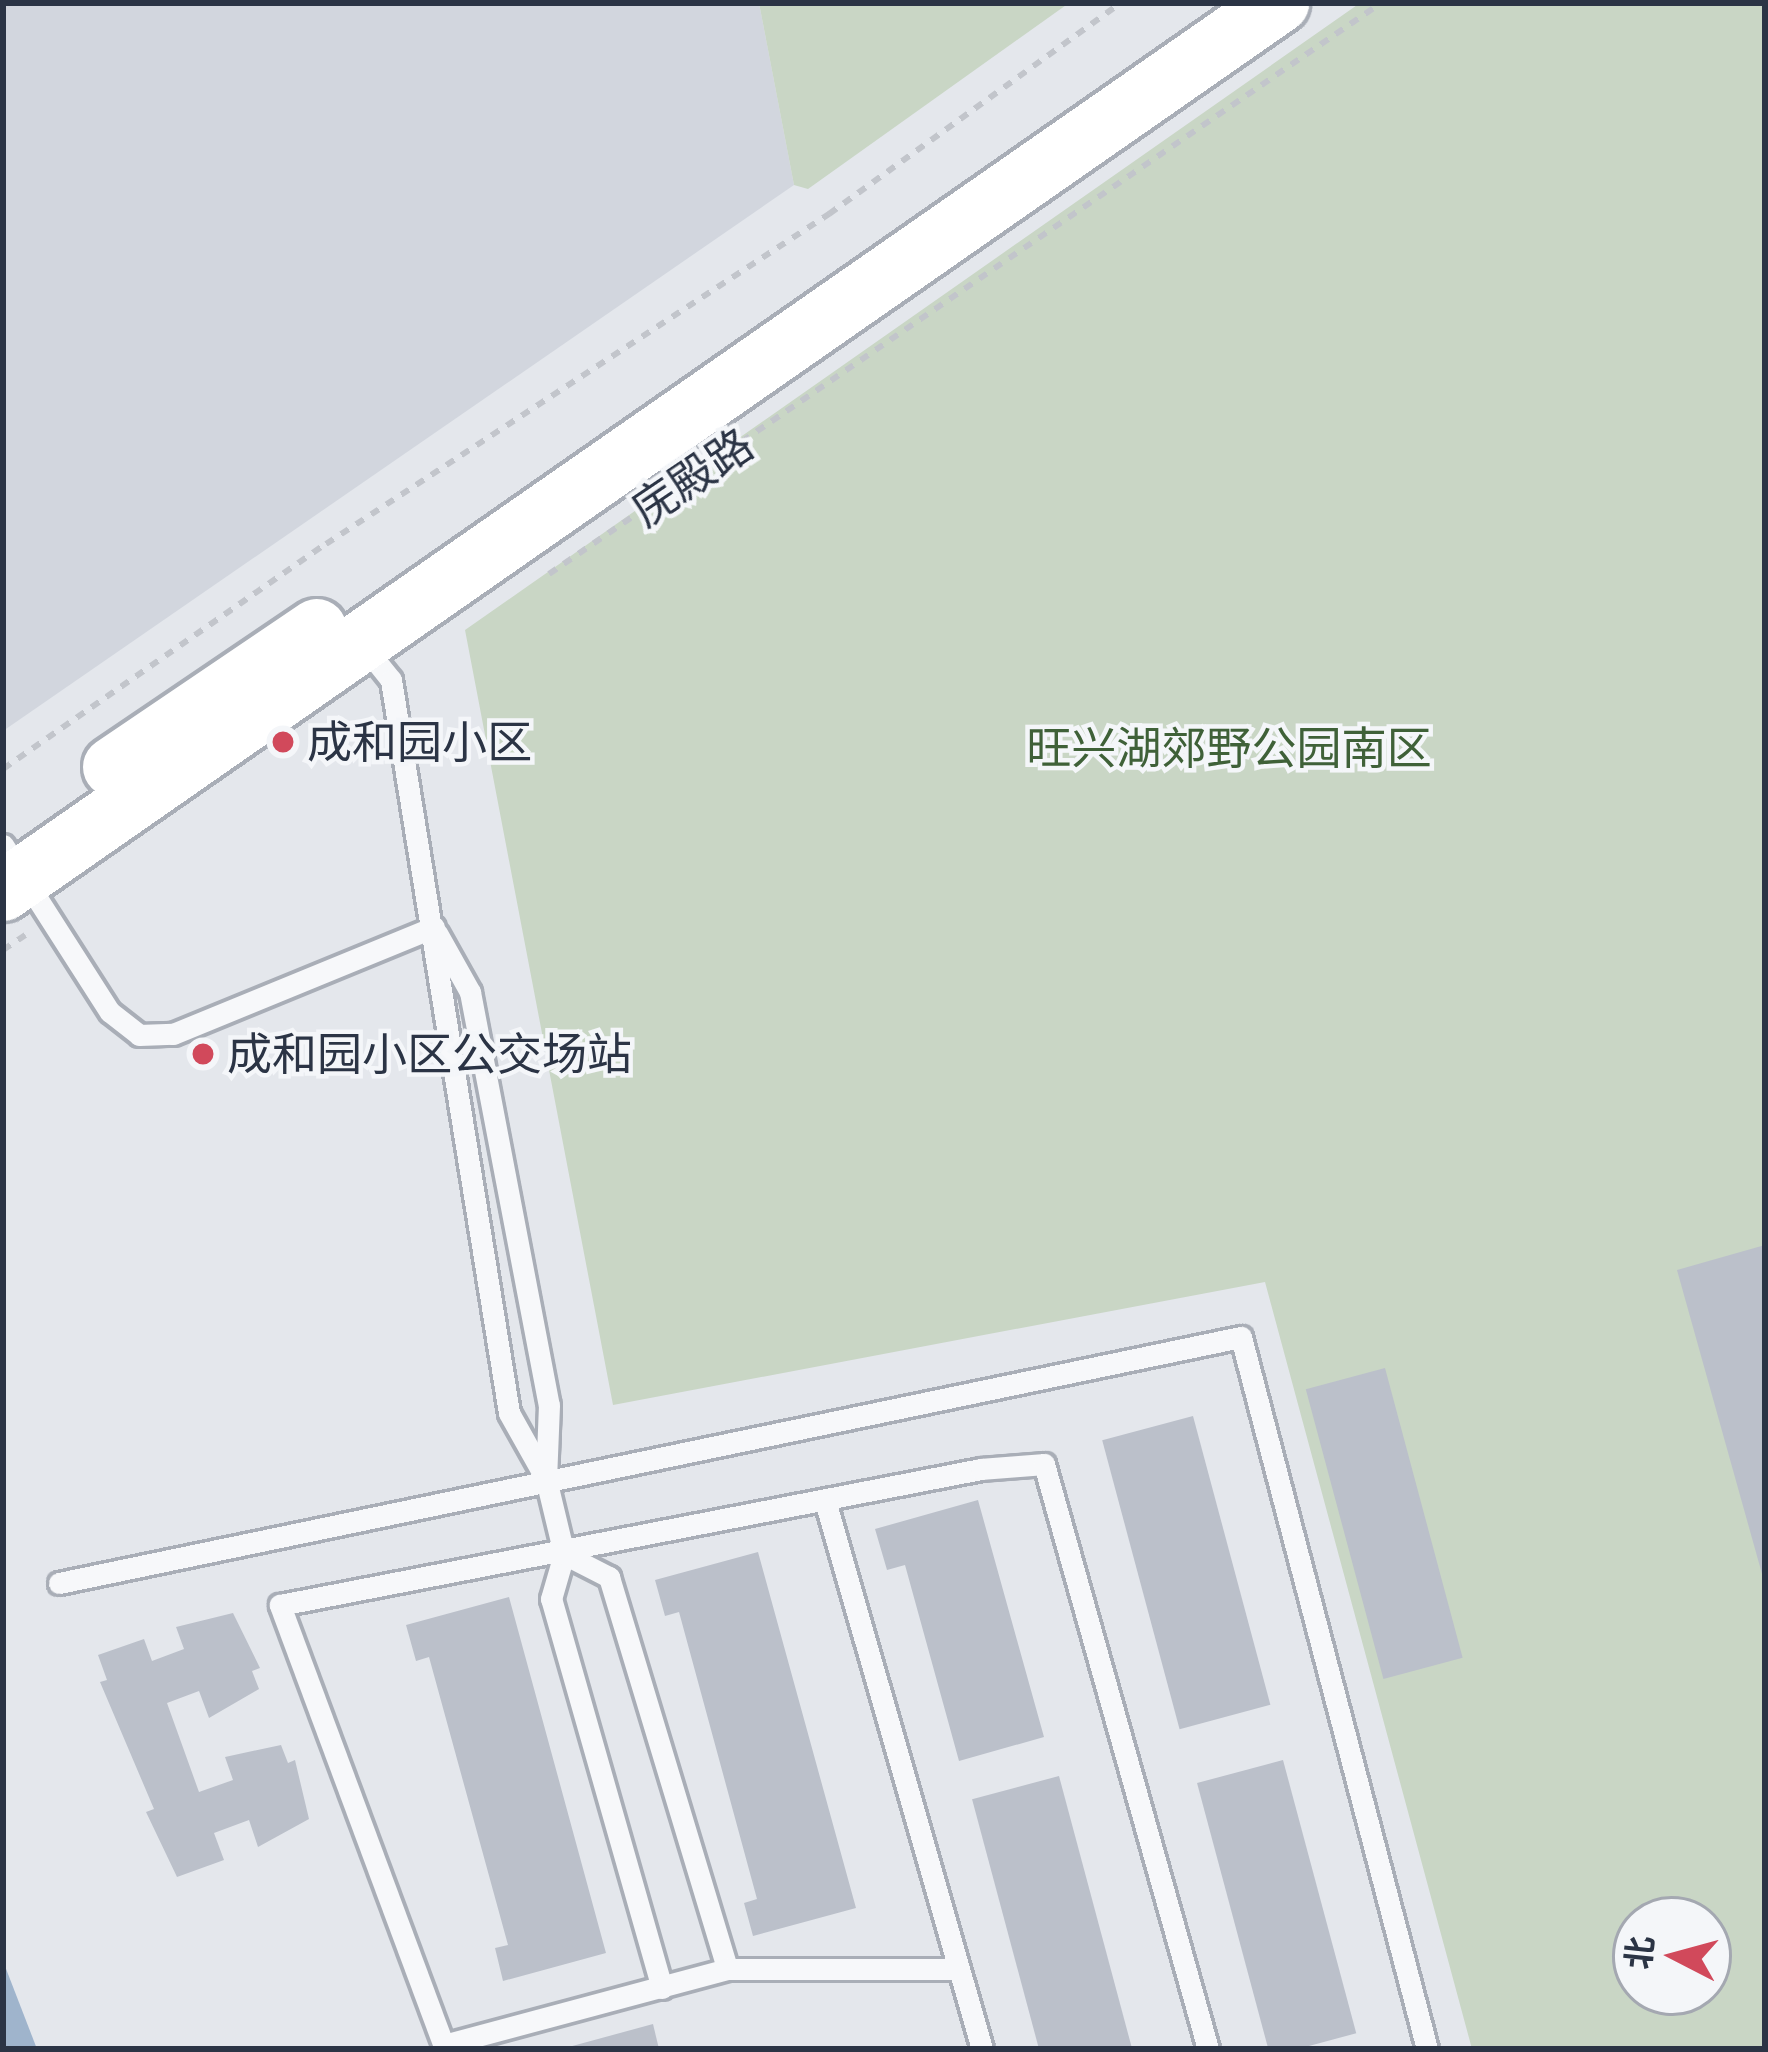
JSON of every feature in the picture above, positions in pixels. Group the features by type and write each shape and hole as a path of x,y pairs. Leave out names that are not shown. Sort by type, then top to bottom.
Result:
{"main road":[{"name":"庑殿路","path":"17,874 339,613 852,245 946,189 1211,3"},
{"name":"庑殿路","path":"17,874 267,714 354,633 1280,3"}],"lane":[{"path":"354,633 391,680 434,927 436,993 509,1413 546,1479 564,1554 551,1599 662,1988"},
{"path":"17,874 110,1012 139,1035 173,1034 434,927"},
{"path":"434,927 470,992 549,1405 546,1479"},
{"path":"59,1583 1241,1337 1427,2049"},
{"path":"959,1969 727,1969 444,2047 280,1604 826,1504 981,1469 1044,1463 1208,2049"},
{"path":"826,1504 982,2049"},
{"path":"564,1554 610,1577 727,1969"}],"path":[{"path":"3,769 326,544 829,214 1120,3"},
{"name":"庑殿路","path":"529,588 1381,3"},
{"path":"3,950 17,874"}],"shaded area":[{"path":"3,3 759,3 794,185 3,731"}],"green space":[{"path":"759,3 1069,3 808,189 794,185"},
{"name":"旺兴湖郊野公园南区","path":"1360,3 1765,3 1765,2049 1472,2049 1265,1282 613,1405 465,630"}],"water":[{"path":"3,1961 37,2049 3,2049"}],"building":[{"path":"1765,1245 1765,1581 1764,1581 1677,1270"},
{"path":"1385,1368 1463,1658 1383,1679 1306,1389"},
{"path":"1193,1416 1270,1705 1180,1729 1102,1440"},
{"path":"978,1500 1044,1737 959,1761 905,1565 887,1570 875,1529"},
{"path":"758,1552 856,1908 753,1936 744,1903 757,1899 679,1612 665,1616 655,1580"},
{"path":"509,1597 606,1953 503,1981 495,1948 508,1945 429,1657 416,1661 406,1625"},
{"path":"233,1613 260,1668 252,1671 259,1689 209,1718 199,1691 167,1703 199,1792 233,1780 225,1757 281,1745 288,1763 295,1760 309,1819 258,1847 249,1820 214,1833 224,1860 177,1877 146,1812 154,1809 100,1682 107,1680 98,1655 144,1639 152,1661 184,1649 176,1627"},
{"path":"1283,1760 1356,2033 1298,2049 1268,2049 1197,1783"},
{"path":"1059,1776 1132,2049 1039,2049 972,1799"},
{"path":"653,2024 659,2049 565,2049 565,2048"}],"place":[{"name":"成和园小区","path":"283,742"},
{"name":"成和园小区公交场站","path":"203,1054"}]}
